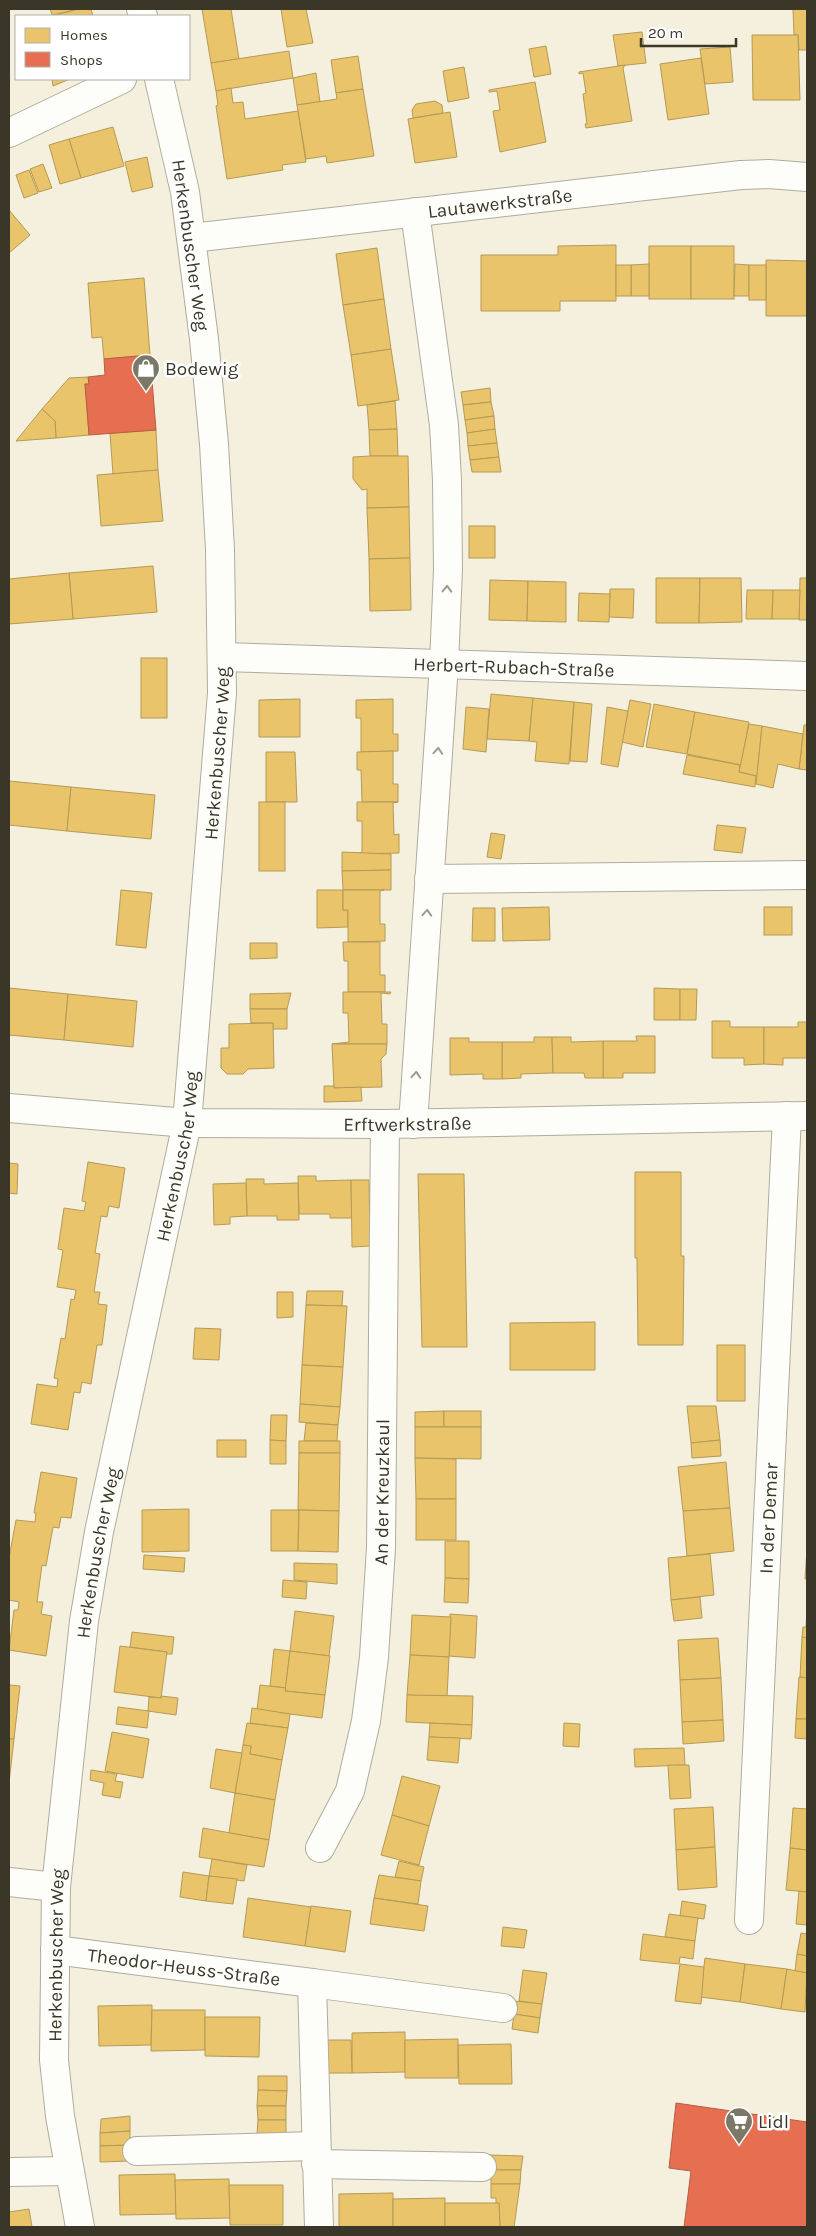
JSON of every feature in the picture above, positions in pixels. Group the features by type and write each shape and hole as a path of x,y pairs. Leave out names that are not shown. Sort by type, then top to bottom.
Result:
{"street":[{"path":"9,133 120,80"},
{"name":"Herkenbuscher Weg","path":"80,2227 68,2171 54,2060 56,1887 79,1658 98,1532 187,1123 221,712 222,657 214,444 192,238 176,148 159,80"},
{"name":"Lautawerkstraße","path":"192,238 741,175 769,174 807,177"},
{"path":"413,1124 444,664 448,569 444,434 416,212"},
{"name":"Herbert-Rubach-Straße","path":"222,657 807,676"},
{"path":"429,879 807,875"},
{"name":"Erftwerkstraße","path":"9,1108 187,1123 413,1124 797,1116"},
{"name":"In der Demar","path":"748,1920 797,1116"},
{"name":"An der Kreuzkaul","path":"320,1848 350,1791 364,1729 374,1657 381,1548 385,1124"},
{"path":"9,1882 56,1887"},
{"name":"Theodor-Heuss-Straße","path":"55,1950 503,2008"},
{"path":"312,1983 318,2227"},
{"path":"137,2151 316,2155 482,2167"},
{"path":"9,2172 68,2171"}],"building: Homes":[{"path":"50,9 79,9 52,15"},
{"path":"79,9 91,9 93,15 56,15"},
{"path":"202,9 231,9 239,59 211,63"},
{"path":"281,9 306,9 313,43 287,47"},
{"path":"793,9 807,9 807,50 799,50 798,35 794,35"},
{"path":"642,32 646,63 618,66 613,35"},
{"path":"752,35 798,35 800,100 753,100"},
{"path":"546,46 551,74 534,77 529,49"},
{"path":"730,47 733,82 705,84 700,49"},
{"path":"289,51 293,78 216,91 211,63"},
{"path":"358,56 363,89 336,93 331,60"},
{"path":"701,58 709,114 668,120 660,64"},
{"path":"625,65 623,68 632,121 586,128 583,94 586,93 583,73 579,74 579,72"},
{"path":"464,67 469,98 448,102 443,71"},
{"path":"316,73 320,102 297,105 293,78"},
{"path":"52,80 68,80 53,86"},
{"path":"535,82 546,142 500,152 493,111 500,110 497,91 489,92 489,90"},
{"path":"231,88 233,103 243,102 245,119 298,111 306,162 282,165 283,170 227,179 216,106 218,105 216,91"},
{"path":"363,89 374,156 327,163 326,156 306,159 297,105 337,99 336,93"},
{"path":"435,101 442,105 443,113 413,118 412,110 416,104"},
{"path":"450,112 457,157 415,163 408,119"},
{"path":"113,127 124,166 81,178 69,139"},
{"path":"69,139 81,178 60,184 49,145"},
{"path":"147,157 153,187 132,192 125,162"},
{"path":"43,164 52,188 39,192 30,169"},
{"path":"29,170 38,193 24,198 16,175"},
{"path":"9,210 30,235 9,253"},
{"path":"616,245 616,301 560,301 560,311 481,311 481,255 558,255 558,246"},
{"path":"649,246 691,246 691,299 649,299"},
{"path":"691,246 734,246 734,299 691,299"},
{"path":"377,248 384,299 343,305 336,254"},
{"path":"766,260 807,261 807,316 766,316"},
{"path":"649,264 649,296 631,296 631,265"},
{"path":"735,264 749,265 749,296 734,296"},
{"path":"616,265 631,265 631,296 616,296"},
{"path":"749,265 766,265 766,300 749,300"},
{"path":"144,278 150,355 104,359 102,337 92,338 88,283"},
{"path":"384,299 391,349 351,355 343,305"},
{"path":"391,349 399,400 358,406 351,355"},
{"path":"88,377 89,384 85,384 89,435 56,438 55,421 42,409 69,378"},
{"path":"490,388 491,402 463,405 461,392"},
{"path":"395,401 397,429 369,430 367,405"},
{"path":"491,402 494,416 465,420 463,405"},
{"path":"42,409 55,421 56,438 16,441"},
{"path":"494,416 495,429 467,433 465,420"},
{"path":"397,429 398,456 370,456 369,430"},
{"path":"495,429 497,443 468,446 467,433"},
{"path":"156,430 158,470 113,474 110,433"},
{"path":"497,443 499,457 470,460 468,446"},
{"path":"408,456 409,507 367,508 367,489 362,490 353,479 353,457"},
{"path":"499,457 501,472 472,472 470,460"},
{"path":"158,470 163,521 101,526 97,475"},
{"path":"409,507 410,558 369,559 367,508"},
{"path":"469,526 495,526 495,558 469,558"},
{"path":"410,558 411,610 370,611 369,559"},
{"path":"153,566 157,612 73,619 69,573"},
{"path":"69,573 73,619 9,624 9,579"},
{"path":"656,578 700,578 699,623 656,623"},
{"path":"700,578 741,578 742,622 699,623"},
{"path":"800,578 807,578 807,620 799,620"},
{"path":"490,580 528,581 527,621 489,620"},
{"path":"528,581 566,582 566,622 527,621"},
{"path":"610,589 634,589 633,618 609,617"},
{"path":"747,590 773,590 772,619 746,619"},
{"path":"773,590 800,590 799,619 772,619"},
{"path":"579,593 610,594 609,622 578,621"},
{"path":"141,658 167,658 167,718 141,718"},
{"path":"491,694 533,698 529,741 487,739"},
{"path":"533,698 574,702 569,764 535,761 537,742 529,741"},
{"path":"300,699 300,737 259,737 259,700"},
{"path":"393,699 393,734 398,734 398,751 361,752 361,718 356,718 356,700"},
{"path":"630,700 651,704 643,747 622,742"},
{"path":"574,702 592,704 587,762 570,761"},
{"path":"654,704 695,712 687,754 646,747"},
{"path":"466,707 489,709 486,752 463,749"},
{"path":"607,707 628,711 618,767 601,764"},
{"path":"695,712 749,722 741,765 687,754"},
{"path":"749,724 762,726 757,776 739,772"},
{"path":"804,725 807,725 807,770 799,769"},
{"path":"762,726 803,734 799,769 778,764 773,788 756,784"},
{"path":"393,751 393,784 398,784 398,802 362,802 361,770 357,770 357,752"},
{"path":"266,752 295,752 297,802 266,802"},
{"path":"687,755 740,765 739,772 756,776 755,787 683,774"},
{"path":"9,781 71,787 67,831 9,825"},
{"path":"71,787 155,795 151,839 67,831"},
{"path":"259,802 285,802 285,871 259,871"},
{"path":"357,802 398,802 393,803 394,835 399,834 399,853 357,854 362,852 362,821 357,821"},
{"path":"717,825 746,828 742,853 714,850"},
{"path":"491,833 505,835 501,859 487,857"},
{"path":"342,852 391,854 391,870 342,871"},
{"path":"391,870 391,890 343,890 342,871"},
{"path":"121,890 152,893 146,948 116,945"},
{"path":"317,890 343,890 343,910 348,910 348,927 317,928"},
{"path":"343,890 384,890 380,891 380,924 385,924 385,941 348,942 348,910 343,910"},
{"path":"549,907 550,940 503,941 502,908"},
{"path":"764,907 792,907 792,935 764,935"},
{"path":"473,908 495,908 495,941 472,941"},
{"path":"343,942 380,942 380,975 385,975 385,992 348,992 348,961 344,961"},
{"path":"250,943 277,943 277,958 250,959"},
{"path":"9,988 68,994 64,1040 9,1035"},
{"path":"654,988 680,989 680,1020 654,1020"},
{"path":"680,989 697,989 696,1020 680,1020"},
{"path":"343,992 391,992 390,994 381,993 382,1024 387,1024 387,1044 332,1044 349,1042 348,1013 343,1013"},
{"path":"291,993 287,1009 250,1009 250,994"},
{"path":"68,994 137,1001 133,1047 64,1040"},
{"path":"250,1009 287,1009 287,1029 273,1029 273,1023 251,1023"},
{"path":"712,1021 730,1021 730,1027 764,1027 764,1064 744,1065 744,1058 712,1058"},
{"path":"798,1022 807,1022 807,1058 783,1058 783,1065 764,1064 764,1027 798,1027"},
{"path":"273,1023 274,1068 248,1069 243,1074 227,1074 221,1068 221,1048 229,1048 229,1024"},
{"path":"636,1036 655,1036 655,1073 623,1073 623,1078 603,1078 603,1041 637,1041"},
{"path":"534,1037 552,1037 553,1073 521,1074 521,1078 502,1079 502,1042 534,1042"},
{"path":"552,1037 571,1037 571,1042 603,1041 603,1078 585,1078 584,1073 553,1073"},
{"path":"450,1038 469,1038 469,1042 502,1042 502,1079 483,1079 483,1074 450,1075"},
{"path":"332,1044 387,1044 386,1054 381,1059 382,1087 334,1088"},
{"path":"324,1086 334,1086 334,1088 361,1087 362,1101 324,1102"},
{"path":"88,1162 125,1168 119,1208 109,1206 107,1217 101,1216 95,1253 100,1254 94,1292 100,1292 98,1304 107,1305 102,1345 97,1345 91,1384 82,1382 80,1393 74,1392 68,1430 31,1424 37,1384 57,1387 58,1379 54,1378 61,1338 65,1339 71,1299 74,1300 76,1290 57,1287 63,1250 58,1249 64,1208 84,1211 86,1202 82,1201"},
{"path":"9,1163 18,1164 17,1194 9,1193"},
{"path":"635,1172 681,1172 681,1256 684,1256 683,1345 638,1345"},
{"path":"418,1174 464,1174 467,1347 422,1347"},
{"path":"298,1176 316,1176 316,1181 351,1180 352,1218 330,1218 330,1214 299,1214"},
{"path":"246,1179 264,1179 264,1184 298,1183 299,1220 277,1220 277,1216 247,1216"},
{"path":"351,1180 369,1180 370,1246 352,1247"},
{"path":"246,1183 247,1216 230,1217 230,1224 214,1225 213,1184"},
{"path":"307,1291 343,1291 342,1306 306,1305"},
{"path":"277,1292 293,1292 293,1317 277,1318"},
{"path":"306,1305 347,1306 343,1367 302,1365"},
{"path":"595,1322 595,1370 510,1370 510,1323"},
{"path":"195,1328 221,1329 219,1360 193,1359"},
{"path":"717,1345 745,1345 745,1401 717,1401"},
{"path":"302,1365 343,1367 340,1407 300,1404"},
{"path":"300,1404 340,1407 338,1425 299,1422"},
{"path":"687,1406 716,1406 720,1440 691,1443"},
{"path":"444,1411 444,1427 415,1427 415,1412"},
{"path":"444,1411 481,1411 481,1427 444,1427"},
{"path":"271,1415 287,1415 286,1441 270,1440"},
{"path":"306,1423 338,1425 337,1441 304,1441"},
{"path":"415,1427 481,1427 481,1459 415,1458"},
{"path":"217,1440 246,1440 246,1457 217,1457"},
{"path":"270,1440 286,1441 286,1464 270,1464"},
{"path":"720,1440 721,1456 692,1458 691,1443"},
{"path":"299,1441 340,1441 340,1453 299,1453"},
{"path":"299,1453 340,1453 339,1511 298,1510"},
{"path":"415,1458 456,1459 456,1499 416,1499"},
{"path":"726,1462 730,1508 683,1511 678,1467"},
{"path":"41,1472 77,1478 71,1518 61,1517 59,1528 53,1527 46,1566 42,1565 37,1602 43,1602 41,1614 52,1616 46,1656 9,1650 14,1610 18,1610 19,1602 9,1600 9,1558 16,1520 35,1522 36,1513 34,1513"},
{"path":"416,1499 456,1499 456,1540 416,1540"},
{"path":"730,1508 734,1551 687,1556 683,1511"},
{"path":"189,1509 189,1551 142,1552 142,1510"},
{"path":"271,1510 299,1510 298,1551 271,1551"},
{"path":"299,1510 339,1511 338,1552 298,1551"},
{"path":"445,1541 469,1541 469,1579 445,1578"},
{"path":"807,1549 807,1579 805,1579"},
{"path":"710,1554 714,1595 671,1600 668,1558"},
{"path":"144,1555 185,1558 184,1572 143,1569"},
{"path":"294,1563 337,1564 337,1584 294,1580"},
{"path":"445,1578 469,1579 468,1603 444,1602"},
{"path":"283,1580 307,1582 306,1599 282,1597"},
{"path":"700,1597 702,1618 674,1621 671,1600"},
{"path":"807,1609 807,1638 802,1637 803,1627 806,1627"},
{"path":"295,1611 334,1616 329,1656 290,1651"},
{"path":"450,1614 477,1616 475,1658 449,1656"},
{"path":"412,1615 451,1617 449,1657 410,1655"},
{"path":"132,1632 174,1637 172,1654 130,1647"},
{"path":"802,1637 807,1638 807,1678 800,1677"},
{"path":"718,1638 721,1678 680,1680 678,1640"},
{"path":"120,1646 167,1652 161,1698 114,1692"},
{"path":"274,1649 290,1651 286,1688 270,1686"},
{"path":"290,1651 330,1656 325,1695 285,1691"},
{"path":"410,1655 449,1657 447,1697 407,1695"},
{"path":"799,1677 807,1678 807,1719 796,1719"},
{"path":"721,1678 723,1720 682,1722 680,1680"},
{"path":"9,1685 20,1686 14,1739 9,1739"},
{"path":"260,1685 286,1688 285,1691 325,1695 322,1718 257,1710"},
{"path":"407,1695 473,1696 472,1725 406,1722"},
{"path":"161,1696 178,1698 176,1715 148,1711 149,1697 161,1698"},
{"path":"118,1707 149,1711 147,1728 116,1724"},
{"path":"252,1708 290,1714 288,1728 250,1723"},
{"path":"796,1719 807,1719 807,1739 795,1738"},
{"path":"723,1720 724,1741 683,1744 682,1722"},
{"path":"247,1723 288,1728 282,1760 250,1754 251,1746 243,1745"},
{"path":"430,1723 472,1725 471,1739 429,1737"},
{"path":"564,1723 580,1724 579,1747 563,1746"},
{"path":"112,1732 149,1739 143,1778 105,1771"},
{"path":"429,1737 460,1738 458,1763 427,1760"},
{"path":"9,1739 14,1739 9,1783"},
{"path":"243,1745 251,1746 250,1754 282,1760 275,1800 235,1793"},
{"path":"684,1748 685,1765 635,1767 634,1749"},
{"path":"216,1749 242,1753 235,1793 210,1788"},
{"path":"668,1765 689,1765 691,1798 670,1799"},
{"path":"91,1770 117,1774 115,1781 123,1782 120,1798 102,1795 104,1783 90,1780"},
{"path":"402,1776 440,1786 429,1826 392,1815"},
{"path":"235,1793 275,1800 269,1840 229,1833"},
{"path":"713,1807 715,1847 676,1850 674,1809"},
{"path":"793,1808 807,1809 807,1850 790,1848"},
{"path":"392,1815 429,1826 419,1865 381,1855"},
{"path":"203,1828 269,1840 264,1867 199,1857"},
{"path":"715,1847 717,1887 678,1890 676,1850"},
{"path":"790,1848 807,1850 807,1892 786,1890"},
{"path":"212,1859 247,1865 244,1881 209,1876"},
{"path":"399,1861 424,1867 421,1881 395,1877"},
{"path":"183,1872 209,1876 206,1901 180,1897"},
{"path":"379,1875 421,1881 418,1904 374,1898"},
{"path":"209,1876 237,1879 233,1904 206,1901"},
{"path":"799,1891 807,1892 807,1925 796,1924"},
{"path":"248,1898 311,1907 305,1946 243,1937"},
{"path":"374,1898 428,1906 424,1931 370,1924"},
{"path":"682,1901 706,1905 704,1919 680,1916"},
{"path":"311,1906 351,1911 345,1952 305,1946"},
{"path":"669,1914 698,1918 695,1941 665,1937"},
{"path":"503,1927 527,1930 524,1948 501,1946"},
{"path":"801,1933 807,1934 807,1956 797,1954"},
{"path":"643,1934 695,1941 693,1959 680,1957 679,1964 640,1960"},
{"path":"797,1954 807,1956 807,1973 795,1971"},
{"path":"705,1958 745,1964 740,2002 700,1997"},
{"path":"680,1964 704,1967 701,2004 675,2001"},
{"path":"745,1964 787,1969 781,2009 740,2002"},
{"path":"787,1969 807,1973 805,2012 781,2009"},
{"path":"523,1970 547,1973 542,2004 519,2001"},
{"path":"514,2001 542,2004 540,2018 514,2014"},
{"path":"152,2005 151,2045 99,2046 98,2006"},
{"path":"152,2010 205,2010 205,2050 151,2051"},
{"path":"514,2014 540,2018 538,2033 512,2029"},
{"path":"205,2017 260,2017 259,2057 205,2056"},
{"path":"405,2032 405,2072 352,2073 352,2033"},
{"path":"458,2039 458,2078 405,2078 405,2040"},
{"path":"323,2040 351,2040 352,2073 324,2073"},
{"path":"511,2044 512,2084 459,2084 458,2045"},
{"path":"258,2076 287,2076 287,2091 258,2090"},
{"path":"258,2090 287,2091 286,2106 257,2106"},
{"path":"257,2106 286,2106 286,2120 258,2120"},
{"path":"130,2116 130,2131 100,2133 101,2119"},
{"path":"258,2120 286,2120 286,2135 257,2134"},
{"path":"130,2131 130,2145 100,2146 100,2133"},
{"path":"130,2145 129,2161 100,2162 100,2146"},
{"path":"490,2155 523,2156 521,2170 491,2170"},
{"path":"491,2170 521,2170 520,2184 491,2184"},
{"path":"175,2174 176,2214 120,2215 119,2175"},
{"path":"229,2179 230,2218 176,2219 175,2180"},
{"path":"491,2184 520,2184 514,2227 500,2227 499,2203 496,2203 496,2198 491,2198"},
{"path":"229,2185 283,2185 283,2225 230,2225"},
{"path":"393,2193 393,2227 339,2227 339,2194"},
{"path":"445,2198 445,2227 393,2227 393,2199"},
{"path":"445,2203 499,2203 500,2227 445,2227"},
{"path":"29,2209 32,2227 9,2227 9,2212"}],"building: Shops":[{"path":"150,355 156,430 89,435 85,384 89,384 88,377 105,375 104,359"},
{"name":"Lidl","path":"676,2103 807,2122 807,2227 684,2227 691,2171 669,2168"}],"place":[{"name":"Bodewig","path":"146,392"},
{"name":"Lidl","path":"739,2145"}]}
